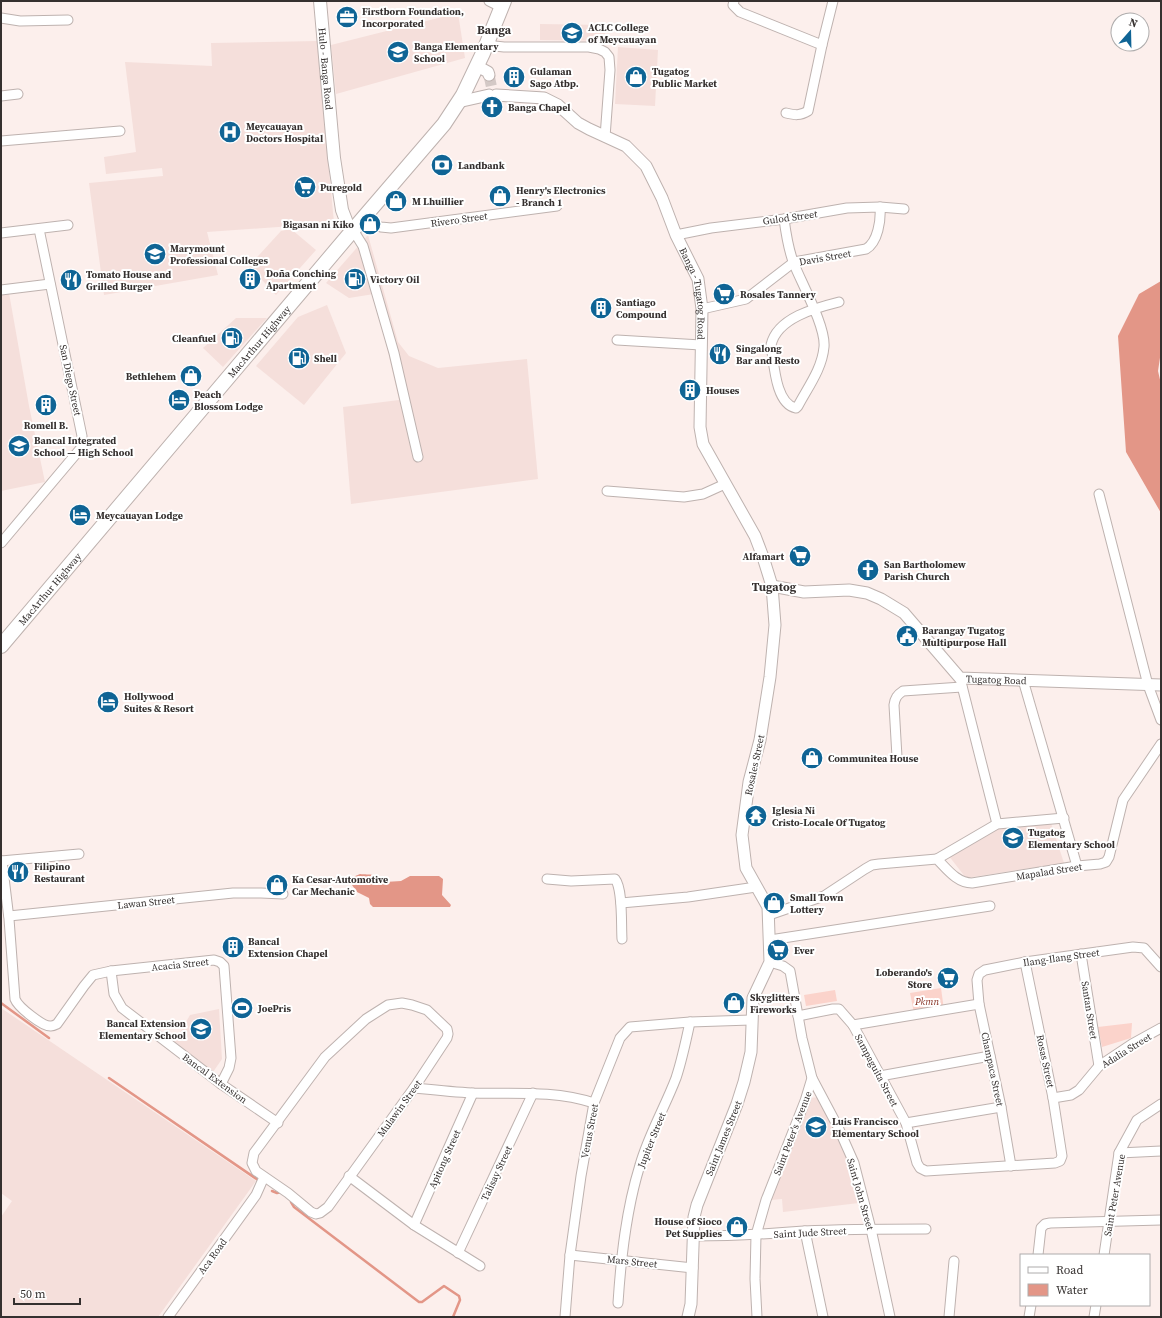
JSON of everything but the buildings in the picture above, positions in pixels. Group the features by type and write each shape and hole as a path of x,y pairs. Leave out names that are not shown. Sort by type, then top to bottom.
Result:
{"highway":[{"name":"MacArthur Highway","path":"1,646 444,124 458,102 477,66 503,4"}],"main road":[{"name":"Hulo - Banga Road","path":"320,1 334,158 342,210 347,223 357,225"}],"street":[{"path":"489,1 503,4"},
{"path":"734,1 733,5 740,12 822,45"},
{"path":"786,113 797,115 808,111 833,1"},
{"path":"1,18 20,21 68,20"},
{"path":"487,43 504,47 589,47 605,52 609,57 610,70 605,137"},
{"path":"477,66 488,72 489,75"},
{"path":"1,96 18,94"},
{"name":"Banga - Tugatog Road","path":"458,102 492,95 544,98 550,100 558,105 578,123 626,146 646,166 662,198 676,235 698,279 702,309 701,436 703,444 755,536 772,586"},
{"path":"1,141 120,131"},
{"name":"Rivero Street","path":"357,225 391,228 557,206"},
{"name":"Gulod Street","path":"676,235 711,228 847,208 880,207 904,209"},
{"name":"Davis Street","path":"702,309 746,299 794,262 871,247 879,223 880,207"},
{"path":"784,218 787,242 814,308 824,341 824,349 817,372 798,406 796,408 792,407 784,401 780,393 772,345 773,338 784,325 814,308 839,302"},
{"path":"1,233 68,225"},
{"path":"357,225 394,353 418,457"},
{"name":"San Diego Street","path":"1,543 81,448 82,442 39,229"},
{"path":"1,290 50,284"},
{"path":"617,340 701,345"},
{"path":"607,491 684,497 703,494 725,484"},
{"path":"1099,494 1148,684 1161,720"},
{"name":"Tugatog Road","path":"772,586 804,592 849,590 867,593 881,599 904,613 961,683 1023,680 1161,685"},
{"name":"Rosales Street","path":"770,962 768,907 746,868 742,835 749,782 760,740 773,653 775,625 772,586"},
{"path":"1023,680 1077,866"},
{"path":"897,757 894,705 898,695 903,691 961,683 998,824"},
{"name":"Mapalad Street","path":"937,859 965,883 1106,862 1109,857 1123,800 1161,744"},
{"path":"769,916 824,896 872,865 937,859 998,824 1064,818"},
{"path":"79,854 1,861 9,916 15,1000 20,1006 45,1025 52,1027 57,1024 93,976 111,971"},
{"path":"547,879 571,881 615,879 618,882 621,902 622,938"},
{"path":"621,902 688,897 756,887"},
{"name":"Lawan Street","path":"9,916 233,893 283,894"},
{"path":"770,940 990,906"},
{"name":"Ilang-Ilang Street","path":"979,974 985,970 1025,962 1133,947 1144,948 1161,967"},
{"name":"Santan Street","path":"1081,954 1099,1066"},
{"name":"Acacia Street","path":"111,971 214,960 220,962 224,966 231,1058 229,1068 221,1084"},
{"name":"Saint Peter's Avenue","path":"756,1317 756,1236 766,1200 805,1101 812,1078 802,1038 790,971 783,966 770,962"},
{"name":"Saint James Street","path":"688,1317 691,1304 694,1217 697,1205 737,1104 751,1052 753,998 770,962"},
{"name":"Rosas Street","path":"1011,1166 1055,1163 1060,1161 1062,1156 1053,1098 1025,962"},
{"name":"Bancal Extension","path":"111,971 114,994 122,1008 221,1084 278,1123"},
{"name":"Champaca Street","path":"979,974 977,980 979,1004 1001,1107 1011,1166"},
{"name":"Mulawin Street","path":"278,1123 325,1057 366,1019 388,1005 402,1003 427,1010 447,1029 447,1038 414,1088 349,1176"},
{"path":"853,1025 979,1004"},
{"name":"Sampaguita Street","path":"798,1016 834,1008 839,1009 853,1025 906,1123 917,1163 920,1168 926,1171 1011,1166"},
{"name":"Venus Street","path":"565,1317 570,1255 581,1176 594,1103 620,1038 630,1027 690,1022 752,1020"},
{"name":"Jupiter Street","path":"618,1303 621,1260 628,1211 640,1164 676,1078 681,1063 690,1022"},
{"name":"Adalia Street","path":"1053,1098 1072,1095 1079,1090 1099,1066 1132,1044 1161,1028"},
{"path":"880,1076 990,1056"},
{"name":"Saint John Street","path":"812,1078 838,1127 854,1163 871,1229 890,1317"},
{"path":"414,1088 473,1093 533,1093 577,1097 594,1103"},
{"name":"Apitong Street","path":"414,1225 473,1093"},
{"name":"Talisay Street","path":"458,1253 533,1093"},
{"name":"Saint Peter Avenue","path":"1104,1254 1120,1154 1137,1120 1161,1104"},
{"path":"906,1123 1001,1107"},
{"path":"278,1123 254,1153 252,1162 256,1171 288,1193 311,1212 316,1214 324,1211 349,1176 414,1225 480,1266"},
{"path":"1120,1154 1161,1151"},
{"name":"Aca Road","path":"168,1317 256,1195 264,1177"},
{"path":"1038,1254 1041,1228 1045,1224 1161,1220"},
{"name":"Saint Jude Street","path":"694,1236 756,1236 805,1231 926,1229"},
{"path":"805,1231 822,1317"},
{"name":"Mars Street","path":"570,1255 693,1268"},
{"path":"949,1317 954,1261"},
{"path":"1029,1317 1031,1306"},
{"path":"1094,1317 1096,1306"}],"shaded area":[{"name":"Banga Elementary School","path":"458,13 465,58 336,94 331,45"},
{"name":"ACLC College of Meycauayan","path":"540,24 605,25 605,41 540,40"},
{"name":"Meycauayan Doctors Hospital","path":"317,41 334,223 207,232 218,275 104,295 89,183 163,176 162,168 106,174 104,157 136,152 125,62 212,66 211,43"},
{"name":"Tugatog Public Market","path":"618,47 658,50 655,106 615,104"},
{"path":"291,229 316,250 276,295 249,266 281,231"},
{"path":"368,235 398,342 409,356 438,368 527,359 538,479 351,504 343,407 399,400 374,291 374,294 349,298 326,283"},
{"path":"9,293 29,406 45,482 1,491 1,294"},
{"path":"327,305 346,353 304,405 256,366 298,317"},
{"path":"236,318 267,318 223,367 203,348"},
{"name":"Tugatog Elementary School","path":"1050,820 1064,863 966,878 945,851 995,826"},
{"path":"1,1008 256,1181 158,1317 1,1317 1,1217 12,1201 1,1193"},
{"name":"Bancal Extension Elementary School","path":"219,1009 222,1059 213,1072 174,1043 190,1015"},
{"name":"Luis Francisco Elementary School","path":"820,1097 847,1155 859,1203 783,1212 782,1199 771,1200 809,1098"}],"green space":[{"name":"Pkmn","path":"941,988 944,1010 914,1013 910,993"},
{"path":"835,990 837,1001 806,1006 804,995"},
{"path":"1132,1023 1131,1038 1102,1047 1098,1027"}],"water":[{"path":"1161,281 1161,351 1158,371 1161,384 1161,513 1126,452 1118,336 1139,294"},
{"path":"360,874 379,877 383,882 401,881 410,876 439,876 443,879 442,895 451,905 450,907 373,907 370,904 369,898 357,892 352,885 353,877"}],"waterway":[{"path":"1,1003 49,1038"},
{"path":"109,1078 258,1180"},
{"path":"272,1191 277,1193 281,1192"},
{"path":"291,1198 291,1202 294,1207 419,1302 422,1302 444,1286 459,1296 460,1300 453,1317"}],"tunnel":[{"path":"489,75 493,94"}],"place":[{"name":"Firstborn Foundation, Incorporated","path":"347,17"},
{"name":"ACLC College of Meycauayan","path":"572,33"},
{"name":"Banga Elementary School","path":"398,52"},
{"name":"Gulaman Sago Atbp.","path":"514,77"},
{"name":"Tugatog Public Market","path":"636,77"},
{"name":"Banga Chapel","path":"492,107"},
{"name":"Meycauayan Doctors Hospital","path":"230,132"},
{"name":"Landbank","path":"442,165"},
{"name":"Puregold","path":"305,187"},
{"name":"Henry's Electronics - Branch 1","path":"500,196"},
{"name":"M Lhuillier","path":"396,201"},
{"name":"Bigasan ni Kiko","path":"370,224"},
{"name":"Marymount Professional Colleges","path":"155,254"},
{"name":"Doña Conching Apartment","path":"250,279"},
{"name":"Victory Oil","path":"355,279"},
{"name":"Tomato House and Grilled Burger","path":"71,280"},
{"name":"Rosales Tannery","path":"724,294"},
{"name":"Santiago Compound","path":"601,308"},
{"name":"Cleanfuel","path":"232,338"},
{"name":"Singalong Bar and Resto","path":"720,354"},
{"name":"Shell","path":"299,358"},
{"name":"Bethlehem","path":"191,376"},
{"name":"Houses","path":"690,390"},
{"name":"Peach Blossom Lodge","path":"179,400"},
{"name":"Romell B.","path":"46,405"},
{"name":"Bancal Integrated School — High School","path":"19,446"},
{"name":"Meycauayan Lodge","path":"80,515"},
{"name":"Alfamart","path":"800,556"},
{"name":"San Bartholomew Parish Church","path":"868,570"},
{"name":"Barangay Tugatog Multipurpose Hall","path":"907,636"},
{"name":"Hollywood Suites & Resort","path":"108,702"},
{"name":"Communitea House","path":"812,758"},
{"name":"Iglesia Ni Cristo-Locale Of Tugatog","path":"756,816"},
{"name":"Tugatog Elementary School","path":"1013,838"},
{"name":"Filipino Restaurant","path":"18,872"},
{"name":"Ka Cesar-Automotive Car Mechanic","path":"277,885"},
{"name":"Small Town Lottery","path":"774,903"},
{"name":"Bancal Extension Chapel","path":"233,947"},
{"name":"Ever","path":"778,950"},
{"name":"Loberando's Store","path":"948,978"},
{"name":"Skyglitters Fireworks","path":"734,1003"},
{"name":"JoePris","path":"242,1008"},
{"name":"Bancal Extension Elementary School","path":"201,1029"},
{"name":"Luis Francisco Elementary School","path":"816,1127"},
{"name":"House of Sioco Pet Supplies","path":"737,1227"}],"district":[{"name":"Banga","path":"494,30"},
{"name":"Tugatog","path":"774,587"}]}
